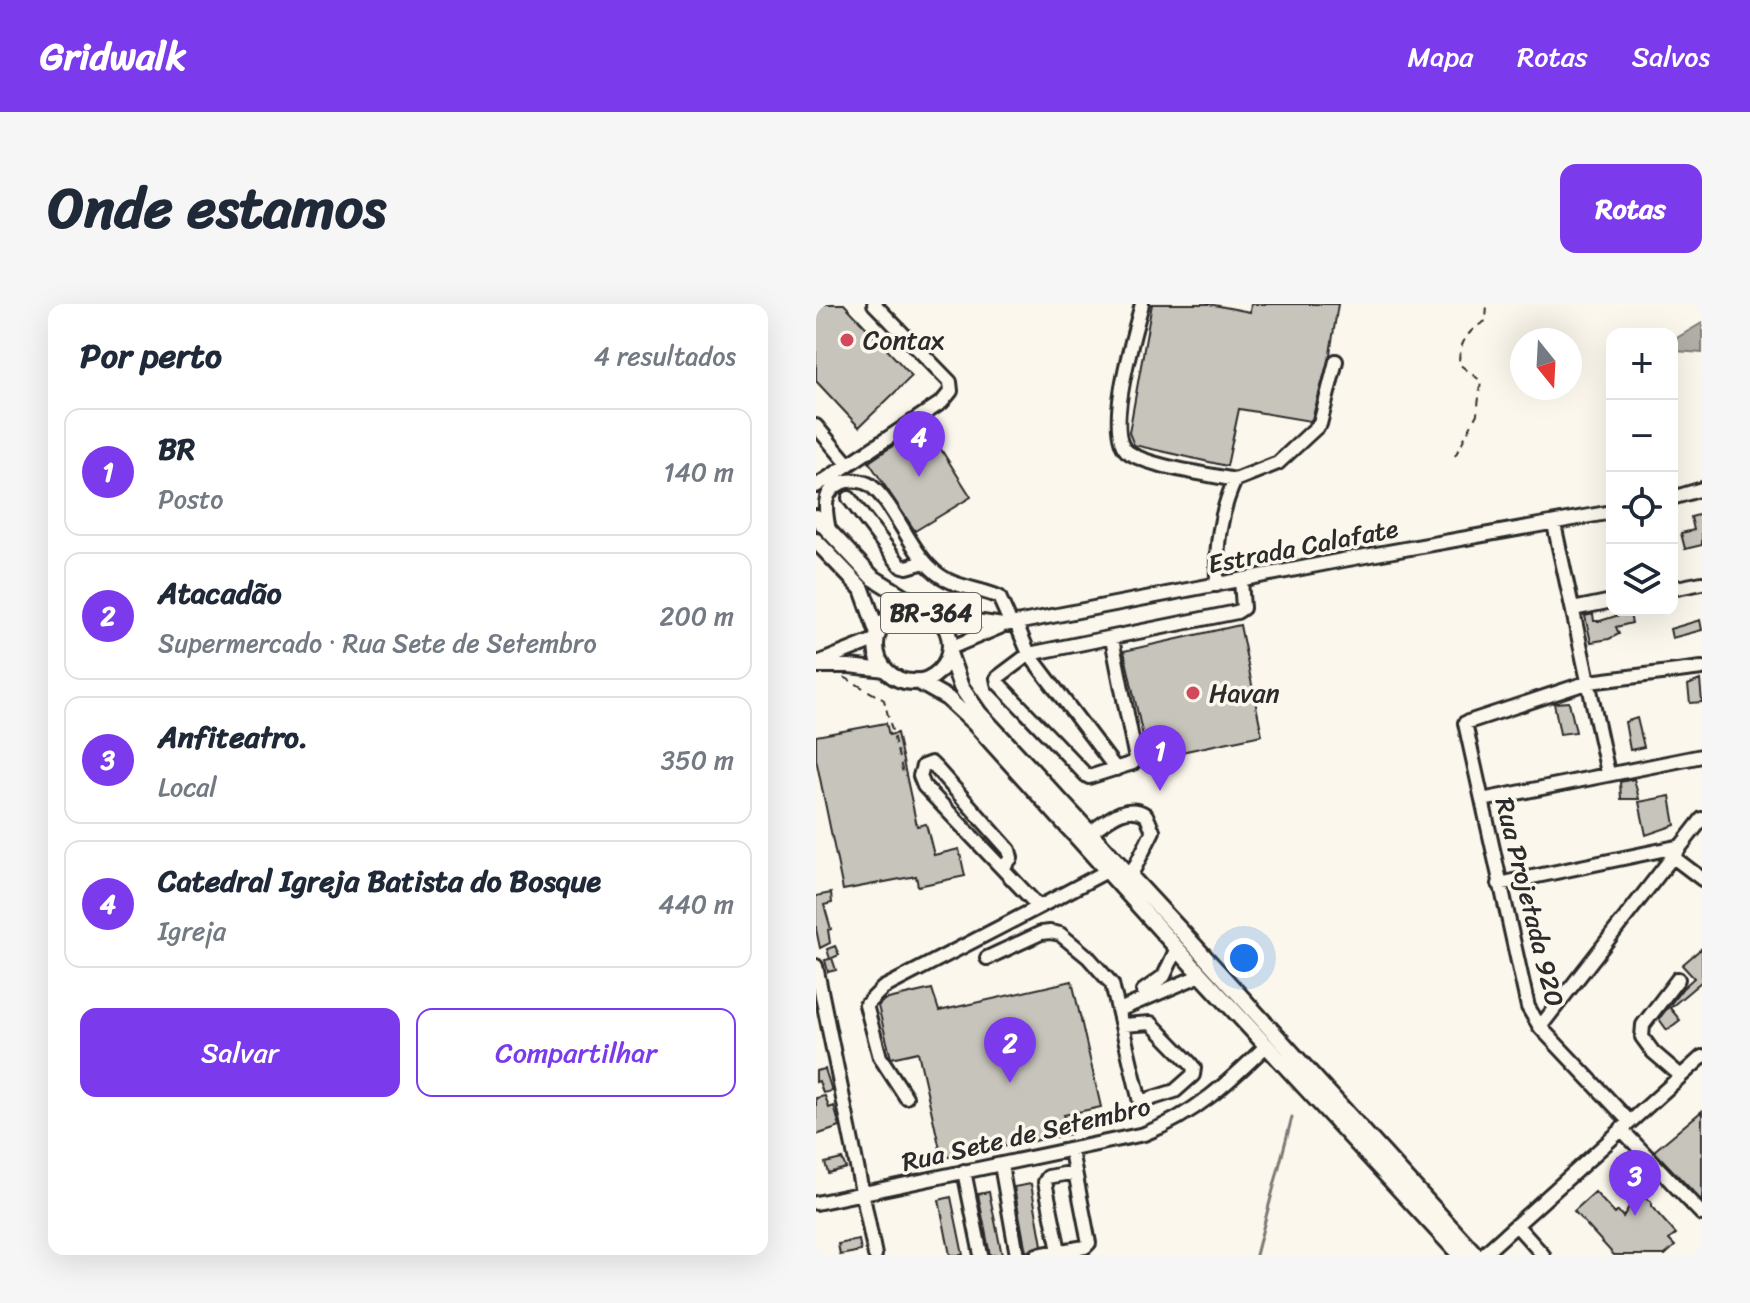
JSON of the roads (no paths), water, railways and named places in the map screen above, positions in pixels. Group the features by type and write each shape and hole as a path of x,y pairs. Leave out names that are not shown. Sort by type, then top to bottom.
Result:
{"main road":[{"name":"BR-364","path":"816,517 872,577 931,613 947,630 949,651 976,718 1107,871 1460,1255"},
{"name":"BR-364","path":"816,541 857,582 866,598 877,636 880,661 886,670 906,681 917,681 937,672 949,651"},
{"name":"BR-364","path":"877,636 891,615 914,608 931,613"},
{"name":"BR-364","path":"917,681 976,718 1091,832 1476,1255"}],"street":[{"path":"816,486 942,402 951,391 950,382 944,374 874,304"},
{"path":"1142,304 1123,378 1117,434 1121,446 1142,459 1235,480 1278,463 1320,424 1336,361"},
{"path":"816,426 848,464"},
{"path":"1217,585 1218,526 1235,480"},
{"path":"829,531 825,502 831,489 847,481 869,484 925,562 943,578 999,597 1010,624 1029,654 1116,769"},
{"path":"1678,496 1702,489"},
{"path":"849,498 900,565 907,567 925,562"},
{"name":"Estrada Calafate","path":"949,651 1010,624 1606,513"},
{"path":"1554,524 1608,773"},
{"path":"1112,639 1136,761 1089,777 998,683 997,676 1029,654 1237,612 1243,608 1244,602 1241,580"},
{"path":"1678,588 1702,583"},
{"path":"1573,609 1606,602"},
{"name":"Estrada Calafate","path":"931,613 1010,624"},
{"path":"816,665 877,636"},
{"path":"816,665 886,670"},
{"path":"1589,682 1702,668"},
{"name":"Rua Projetada 920","path":"1589,682 1465,723 1499,884 1528,1007 1540,1027 1584,1074 1702,1214"},
{"path":"1482,800 1702,756"},
{"path":"1003,868 1011,858 1009,850 931,763 923,766 920,776 924,786 1039,907"},
{"path":"1091,832 1116,814 1130,810 1146,815 1153,831 1130,877"},
{"path":"1540,1027 1702,819"},
{"path":"1499,884 1681,846"},
{"path":"1673,857 1702,879"},
{"path":"906,1097 880,1057 866,1005 870,999 883,988 1107,871"},
{"path":"987,958 1041,933 1060,934 1109,979 1140,1102 1175,1091 1193,1075 1194,1068 1190,1063 1151,1023 1123,1025"},
{"path":"1118,1007 1164,976 1177,948"},
{"path":"816,967 875,1255"},
{"path":"1118,1007 1201,975"},
{"path":"1678,979 1643,1025 1642,1037 1653,1052 1681,1076"},
{"name":"Rua Sete de Setembro","path":"816,1203 1144,1134 1187,1115 1267,1045"},
{"path":"1483,1255 1702,1057"},
{"path":"1037,1255 1085,1247 1089,1243 1071,1151"},
{"path":"1001,1165 1017,1255"},
{"path":"964,1171 981,1255"},
{"path":"1059,1251 1045,1182 1048,1177 1075,1172"},
{"path":"1517,1226 1543,1255"}],"waterway":[{"path":"1256,1255 1292,1117"}],"place":[{"name":"Contax","path":"847,340"},
{"name":"Catedral Igreja Batista do Bosque","path":"919,477"},
{"name":"Havan","path":"1193,693"},
{"name":"BR","path":"1160,791"},
{"name":"Atacadão","path":"1010,1083"},
{"name":"Anfiteatro.","path":"1635,1216"}]}
